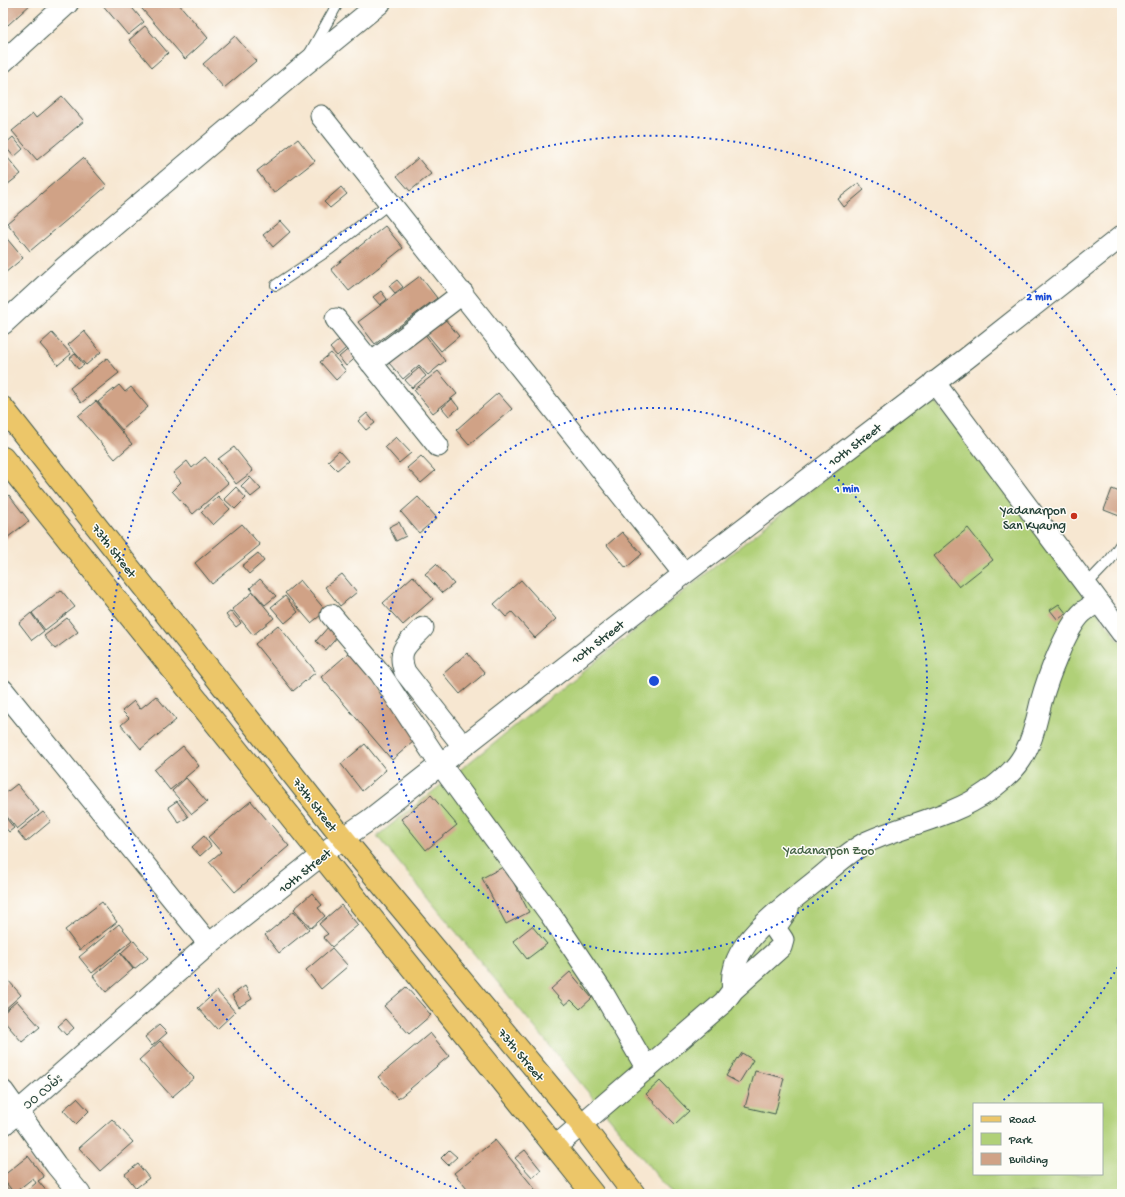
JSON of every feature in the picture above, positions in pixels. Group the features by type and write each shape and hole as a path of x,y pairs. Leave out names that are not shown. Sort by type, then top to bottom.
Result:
{"main road":[{"name":"73th Street","path":"5,415 343,838 581,1124 634,1194"},
{"path":"3,458 593,1194"}],"street":[{"path":"3,62 68,3"},
{"path":"3,324 66,266 380,3"},
{"path":"322,116 684,574"},
{"name":"10th Street","path":"82,1058 216,939 343,838 368,821 684,574 1122,236"},
{"path":"371,363 463,293"},
{"path":"336,319 438,446"},
{"path":"934,382 1122,633"},
{"path":"734,990 732,980 735,962 747,942 796,896 850,852 867,843 961,807 987,792 1003,779 1020,761 1032,738 1046,686 1060,649 1082,613 1098,602"},
{"path":"331,615 380,673 440,764 550,914 599,986 647,1069"},
{"path":"423,628 402,650 401,661 405,672 463,746"},
{"path":"3,690 216,939"},
{"path":"555,1147 710,1015 734,990 781,947 783,940 775,928 796,896"},
{"name":"၁၀ လမ်း","path":"10,1118 82,1058"},
{"path":"3,1091 10,1118 56,1165 80,1194"}],"lane":[{"path":"303,66 338,3"},
{"path":"276,285 330,249 391,202"},
{"path":"1086,585 1110,560 1122,542"}],"green space":[{"name":"Yadanarpon Zoo","path":"930,395 1122,644 1122,1194 672,1194 377,836"}],"building":[{"path":"3,3 32,3 8,25 3,20"},
{"path":"101,3 128,3 144,22 128,35"},
{"path":"137,3 178,3 208,38 185,59"},
{"path":"145,26 168,53 152,67 129,40"},
{"path":"235,36 256,61 224,88 203,64"},
{"path":"62,96 84,121 37,160 12,131 33,114 36,118"},
{"path":"13,137 23,149 14,157 4,145"},
{"path":"298,139 315,161 274,193 257,171"},
{"path":"3,152 21,174 3,188"},
{"path":"83,158 107,186 30,251 7,223"},
{"path":"418,158 431,174 410,191 397,176"},
{"path":"859,183 864,190 844,207 838,199"},
{"path":"341,187 347,194 330,208 324,202"},
{"path":"280,221 290,232 273,247 263,235"},
{"path":"385,226 403,248 349,291 331,269"},
{"path":"3,234 23,258 5,273 3,270"},
{"path":"420,276 437,298 375,344 358,322"},
{"path":"397,280 403,287 395,293 389,286"},
{"path":"381,291 387,299 380,305 373,297"},
{"path":"444,318 459,336 441,351 426,333"},
{"path":"84,331 101,352 86,365 68,345"},
{"path":"52,333 71,354 58,365 40,344"},
{"path":"347,333 354,341 337,356 330,348"},
{"path":"424,333 445,361 428,375 419,365 403,379 389,363"},
{"path":"352,346 359,355 346,366 339,357"},
{"path":"331,353 346,371 336,380 320,362"},
{"path":"75,354 84,365 78,369 70,358"},
{"path":"107,358 119,373 81,403 70,388"},
{"path":"419,368 426,376 412,388 405,380"},
{"path":"438,371 457,394 433,413 414,390"},
{"path":"119,385 125,392 131,387 148,407 122,430 98,402"},
{"path":"498,393 512,409 469,445 456,430"},
{"path":"452,399 459,408 449,416 442,408"},
{"path":"96,401 132,444 115,459 78,416"},
{"path":"367,413 375,423 366,430 358,421"},
{"path":"396,437 411,453 399,463 385,447"},
{"path":"234,447 253,471 236,484 218,459"},
{"path":"339,451 348,461 337,470 328,461"},
{"path":"421,456 435,471 421,483 407,468"},
{"path":"205,457 228,483 193,514 172,491 181,482 173,473 187,461 192,468"},
{"path":"250,477 261,489 251,497 241,486"},
{"path":"236,487 246,498 235,509 224,499"},
{"path":"1112,489 1122,493 1122,517 1104,510"},
{"path":"9,495 29,521 3,541 3,500"},
{"path":"218,496 230,509 213,525 201,512"},
{"path":"418,497 437,518 419,533 401,512"},
{"path":"399,522 406,536 396,541 389,527"},
{"path":"242,524 260,545 212,584 195,563"},
{"path":"968,528 993,560 959,587 934,556"},
{"path":"622,532 642,554 626,568 607,545"},
{"path":"258,553 264,561 249,574 242,566"},
{"path":"436,564 454,584 442,593 425,574"},
{"path":"342,574 357,592 340,606 325,587"},
{"path":"413,576 433,599 403,625 383,603"},
{"path":"260,579 276,596 265,605 250,588"},
{"path":"300,580 326,611 311,623 285,593"},
{"path":"521,580 556,619 535,638 512,612 506,617 494,604"},
{"path":"61,590 75,607 45,630 32,613"},
{"path":"253,592 274,618 253,635 232,609"},
{"path":"285,596 298,612 285,623 271,607"},
{"path":"1059,604 1066,613 1058,620 1050,610"},
{"path":"231,611 241,623 236,627 226,615"},
{"path":"31,613 44,631 32,640 19,623"},
{"path":"67,618 78,632 55,649 44,636"},
{"path":"278,625 316,672 293,691 255,644"},
{"path":"329,626 339,635 326,650 316,641"},
{"path":"350,652 421,735 392,760 321,677"},
{"path":"467,653 485,673 460,694 443,674"},
{"path":"156,696 176,720 141,749 121,725 129,718 122,711 134,701 140,709"},
{"path":"365,744 386,770 362,791 341,764"},
{"path":"183,746 199,766 170,790 154,770"},
{"path":"186,778 207,802 192,814 172,791"},
{"path":"17,784 39,811 17,829 3,812 3,795"},
{"path":"431,795 457,825 426,850 401,819"},
{"path":"177,801 188,817 179,823 168,807"},
{"path":"251,801 289,846 235,892 209,862 221,852 208,837"},
{"path":"43,812 51,821 26,842 18,832"},
{"path":"3,814 14,828 9,832 3,825"},
{"path":"204,836 211,846 200,856 192,847"},
{"path":"505,866 529,912 506,924 482,878"},
{"path":"312,893 322,905 318,908 325,916 311,928 294,909"},
{"path":"102,902 117,922 80,950 65,930"},
{"path":"341,905 358,925 332,947 323,937 328,934 319,924"},
{"path":"294,911 309,929 279,953 265,935"},
{"path":"119,924 132,940 92,973 79,957"},
{"path":"532,926 547,944 527,959 513,941"},
{"path":"134,941 148,958 134,969 121,953"},
{"path":"332,948 348,966 321,989 306,970"},
{"path":"120,953 133,969 106,992 93,976"},
{"path":"570,972 592,998 580,1009 571,1000 565,1005 551,989"},
{"path":"8,980 21,995 3,1011 3,984"},
{"path":"245,986 252,999 239,1007 232,995"},
{"path":"406,987 431,1015 409,1034 384,1006"},
{"path":"217,991 235,1012 217,1029 198,1008"},
{"path":"17,1001 40,1027 22,1042 3,1020 3,1013"},
{"path":"66,1019 74,1028 66,1035 58,1026"},
{"path":"159,1025 167,1033 152,1046 145,1037"},
{"path":"430,1033 449,1056 398,1099 378,1077"},
{"path":"160,1041 194,1078 172,1097 139,1060"},
{"path":"742,1053 753,1060 739,1083 726,1076 737,1058 738,1059"},
{"path":"755,1071 784,1078 775,1114 745,1107"},
{"path":"660,1081 689,1111 675,1124 646,1094"},
{"path":"77,1098 89,1111 76,1124 63,1110"},
{"path":"112,1119 133,1142 100,1171 79,1148"},
{"path":"495,1140 539,1194 471,1194 454,1173"},
{"path":"449,1150 457,1157 448,1165 441,1158"},
{"path":"525,1150 541,1170 532,1177 515,1158"},
{"path":"28,1156 44,1177 38,1181 49,1194 23,1194 36,1183 33,1178 14,1193 3,1179 3,1176"},
{"path":"138,1164 149,1178 136,1188 125,1174"},
{"path":"3,1183 11,1192 9,1194 3,1194"}],"place":[{"name":"Yadanarpon San Kyaung","path":"1074,516"}]}
